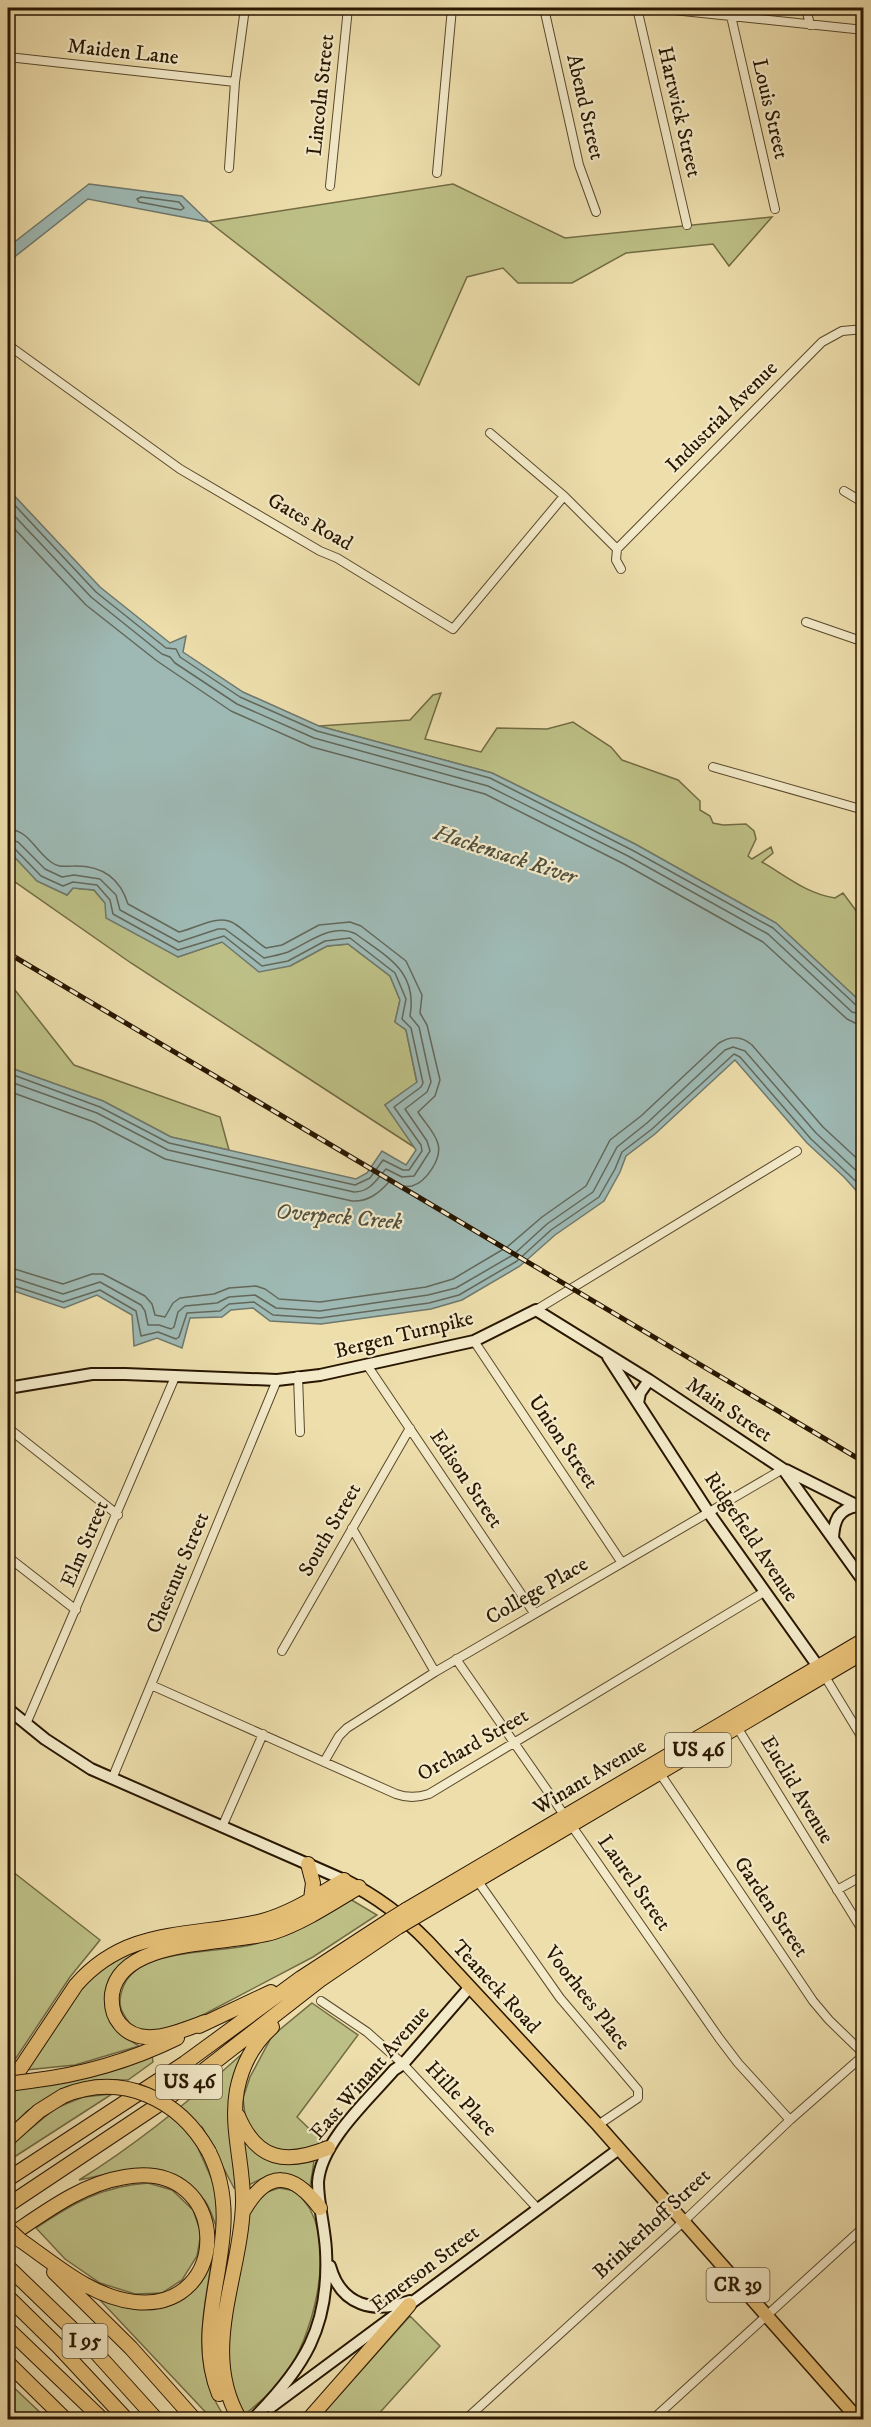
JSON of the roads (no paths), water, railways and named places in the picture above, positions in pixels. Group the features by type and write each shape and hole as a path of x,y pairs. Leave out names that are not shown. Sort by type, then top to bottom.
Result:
{"highway":[{"name":"Winant Avenue","path":"411,1913 462,1876 659,1772 737,1726 863,1643"},
{"name":"Winant Avenue","path":"477,1880 568,1820 821,1671"},
{"path":"308,1864 313,1883 311,1899"},
{"path":"8,2085 76,1984 113,1953 152,1938 261,1921 291,1911 344,1880"},
{"name":"US 46","path":"8,2179 185,2063 301,1978 411,1913 477,1880"},
{"path":"206,2022 165,2035 151,2037 135,2035 122,2027 115,2018 112,2001 114,1989 128,1968 151,1953 274,1932 293,1924 359,1887"},
{"name":"US 46","path":"8,2205 167,2099 394,1924"},
{"path":"8,2085 64,2077 118,2062 175,2039 301,1978"},
{"path":"240,2420 226,2390 221,2361 243,2211 235,2109 240,2077 250,2053 299,1996"},
{"path":"8,2139 39,2111 63,2096 85,2089 108,2086 123,2087 146,2094 161,2101 182,2117 209,2152 221,2184 225,2220 209,2352 215,2384 233,2420"},
{"path":"235,2109 248,2135 268,2153 295,2158 308,2156 328,2148"},
{"path":"140,2175 166,2179 184,2189 201,2208 208,2235 203,2263 192,2282 174,2295 146,2302 122,2300 93,2289 14,2238 59,2204 86,2190 114,2179 140,2175"},
{"path":"243,2211 258,2189 268,2183 281,2181 293,2183 304,2189 320,2208"},
{"path":"8,2229 14,2238 118,2335 195,2420"},
{"name":"I 95","path":"8,2267 84,2340 157,2420"},
{"path":"8,2297 58,2346 127,2420"},
{"path":"308,2420 409,2305"},
{"path":"8,2329 103,2420"},
{"path":"8,2363 66,2420"},
{"path":"8,2415 14,2420"}],"main road":[{"name":"Teaneck Road","path":"344,1880 359,1887 403,1917 598,2125 854,2418"}],"street":[{"path":"229,168 245,8"},
{"name":"Lincoln Street","path":"330,186 348,8"},
{"path":"437,173 452,8"},
{"name":"Abend Street","path":"544,8 579,165 596,212"},
{"name":"Hartwick Street","path":"637,8 687,225"},
{"path":"654,8 684,9 864,30"},
{"path":"806,8 810,25"},
{"name":"Louis Street","path":"731,16 775,209"},
{"name":"Maiden Lane","path":"8,57 236,82"},
{"name":"Industrial Avenue","path":"617,549 822,342 842,331 864,329"},
{"name":"Gates Road","path":"8,345 180,469 320,551 338,558 453,629 564,496"},
{"path":"490,433 564,496 617,549 616,560 621,569"},
{"path":"844,491 864,503"},
{"path":"806,622 864,642"},
{"path":"712,767 864,810"},
{"name":"Bergen Turnpike","path":"8,1388 92,1374 277,1380 320,1375 474,1341 536,1310 797,1151"},
{"name":"Main Street","path":"536,1310 649,1380 783,1469 864,1582"},
{"name":"Union Street","path":"474,1341 622,1563"},
{"name":"Ridgefield Avenue","path":"607,1355 709,1512 821,1671 864,1741"},
{"name":"Edison Street","path":"367,1365 534,1613"},
{"path":"298,1376 300,1432"},
{"name":"Elm Street","path":"26,1724 118,1515 175,1377"},
{"name":"Chestnut Street","path":"112,1779 277,1380"},
{"path":"638,1403 640,1393 649,1380"},
{"path":"8,1428 118,1515"},
{"name":"South Street","path":"282,1651 410,1428"},
{"path":"783,1469 860,1508"},
{"name":"College Place","path":"324,1762 339,1736 347,1728 456,1659 783,1469"},
{"path":"833,1538 834,1522 840,1514 847,1508 860,1508"},
{"path":"352,1528 435,1672"},
{"path":"8,1557 76,1610"},
{"name":"Orchard Street","path":"151,1684 402,1796 420,1797 429,1794 515,1743 764,1592"},
{"name":"Laurel Street","path":"456,1659 730,2053 790,2120"},
{"name":"Teaneck Road","path":"8,1709 68,1755 112,1779 344,1880"},
{"name":"Euclid Avenue","path":"737,1726 864,1932"},
{"path":"222,1827 263,1734"},
{"name":"Garden Street","path":"659,1772 813,2001 864,2055"},
{"path":"837,1890 864,1875"},
{"name":"Voorhees Place","path":"477,1880 560,1998 638,2090 638,2098 598,2125"},
{"name":"East Winant Avenue","path":"252,2420 293,2375 307,2353 320,2319 326,2283 326,2245 318,2176 328,2148 394,2070 403,2064 469,1988"},
{"name":"Hille Place","path":"321,2001 367,2032 403,2064 538,2209"},
{"name":"Brinkerhoff Street","path":"465,2420 683,2222 790,2120 864,2055"},
{"name":"Emerson Street","path":"252,2420 619,2149"},
{"path":"652,2420 864,2227"},
{"path":"326,2245 330,2269 335,2280 356,2301 371,2307 387,2307 422,2295"},
{"path":"854,2418 864,2405"}],"water":[{"path":"89,184 182,196 209,222 88,199 8,262 8,247"},
{"path":"8,489 100,587 170,643 186,636 183,652 243,692 319,726 492,773 635,844 776,923 863,1004 863,1198 807,1143 735,1060 655,1134 626,1156 604,1201 555,1235 520,1266 462,1300 431,1309 321,1324 270,1321 253,1308 231,1310 222,1317 190,1318 182,1348 157,1338 134,1346 132,1315 97,1295 64,1308 8,1289 8,1067 103,1101 171,1137 356,1179 367,1173 382,1151 406,1165 416,1150 385,1105 417,1082 406,1030 395,1022 400,1000 390,976 348,944 327,946 290,966 259,972 222,942 178,957 106,918 105,903 94,890 73,888 67,895 37,881 8,850"}],"railway":[{"path":"8,953 864,1462"}],"water label":[{"name":"Hackensack River","path":"505,855"},
{"name":"Overpeck Creek","path":"339,1217"}]}
